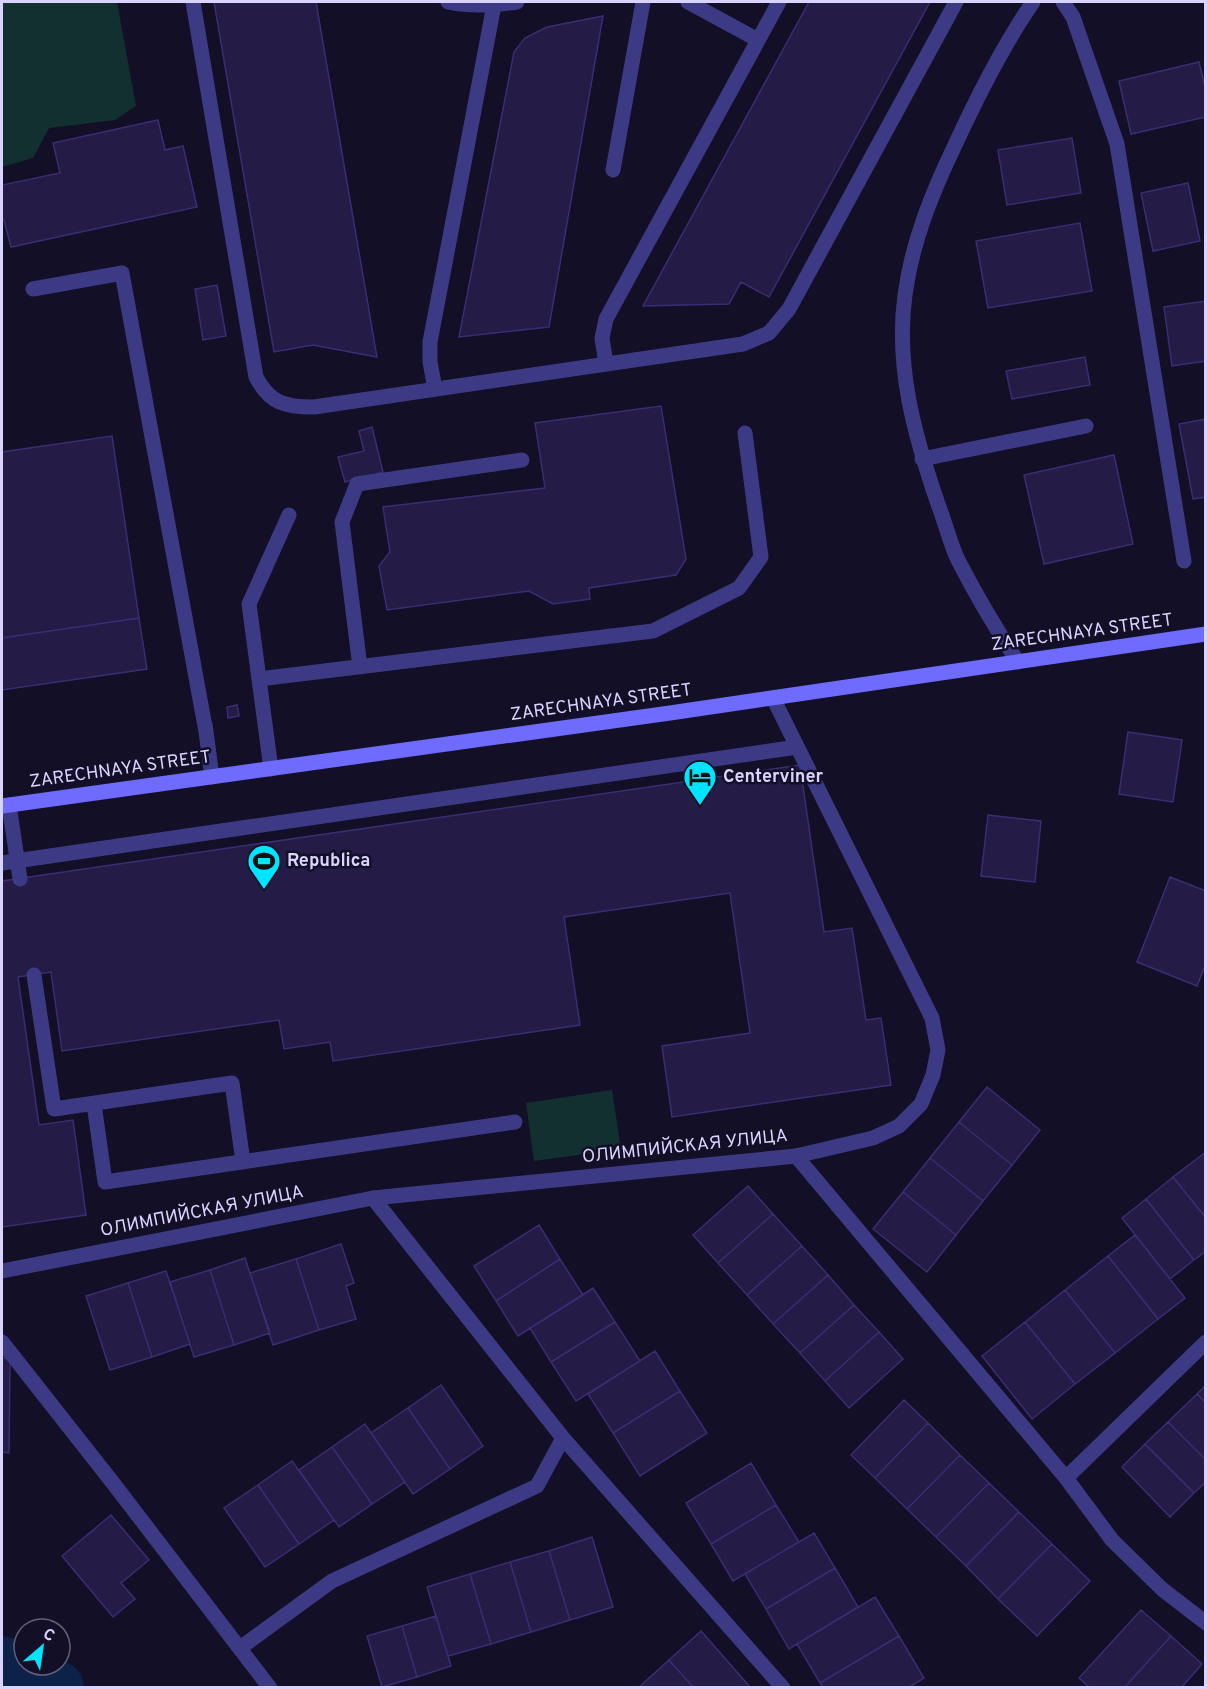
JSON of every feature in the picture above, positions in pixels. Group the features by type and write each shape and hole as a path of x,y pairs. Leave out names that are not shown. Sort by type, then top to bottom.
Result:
{"main road":[{"name":"ZARECHNAYA STREET","path":"5,805 774,698 1206,634"}],"street":[{"path":"193,2 256,377 263,389 274,400 292,407 314,407 743,344 769,333 789,309 956,2"},
{"path":"448,2 494,5 517,2"},
{"path":"613,170 643,2"},
{"path":"688,2 758,40"},
{"path":"606,364 602,338 606,319 779,2"},
{"path":"1018,662 990,618 957,557 922,459 909,406 903,345 905,296 913,250 935,186 980,90 1013,32 1034,2"},
{"path":"1063,2 1073,16 1118,144 1184,561"},
{"path":"435,389 430,362 430,342 494,5"},
{"path":"33,289 122,273 206,728 212,777"},
{"path":"922,459 1086,426"},
{"path":"259,679 653,631 739,588 761,557 745,433"},
{"path":"360,667 342,522 357,484 522,460"},
{"path":"271,769 249,604 289,515"},
{"name":"ОЛИМПИЙСКАЯ УЛИЦА","path":"2,1271 373,1198 796,1156 873,1138 899,1126 921,1104 933,1075 938,1050 932,1018 774,698"},
{"path":"2,862 797,747"},
{"path":"5,805 18,860 20,879"},
{"path":"34,975 54,1109 232,1083 243,1162"},
{"path":"94,1104 105,1182 515,1122"},
{"path":"796,1156 1066,1478 1112,1540 1162,1589 1206,1623"},
{"path":"373,1198 563,1438 783,1688"},
{"path":"2,1342 270,1688"},
{"path":"1066,1478 1206,1342"},
{"path":"240,1648 332,1581 537,1486 563,1438"}],"green space":[{"path":"2,2 117,2 136,106 115,120 49,128 33,158 2,167"},
{"path":"612,1090 621,1149 534,1161 526,1103"}],"building":[{"path":"214,2 316,2 377,357 313,345 274,352"},
{"path":"809,2 930,2 769,297 741,282 729,304 643,306"},
{"path":"603,16 549,327 459,337 514,52 525,38 547,27"},
{"path":"1199,62 1206,91 1206,117 1131,134 1119,81"},
{"path":"158,120 165,150 183,146 197,207 11,247 4,220 2,220 2,185 60,173 53,143"},
{"path":"1072,138 1081,193 1007,205 998,150"},
{"path":"1188,183 1200,241 1153,251 1141,193"},
{"path":"1080,223 1092,291 988,308 976,241"},
{"path":"217,285 226,336 203,340 195,289"},
{"path":"1206,301 1206,361 1172,366 1164,307"},
{"path":"1085,357 1090,385 1012,399 1006,371"},
{"path":"661,406 686,559 676,575 589,588 590,599 553,604 529,591 387,610 379,566 390,552 383,507 545,488 535,423"},
{"path":"1206,419 1206,497 1193,499 1179,424"},
{"path":"372,427 383,472 345,482 338,457 364,451 359,431"},
{"path":"112,436 139,618 2,638 2,452"},
{"path":"1114,455 1133,544 1044,564 1024,475"},
{"path":"139,618 147,669 2,690 2,638"},
{"path":"237,705 239,716 228,718 227,707"},
{"path":"1128,732 1182,740 1173,802 1119,794"},
{"path":"800,765 824,932 852,928 866,1020 881,1018 891,1085 672,1117 662,1046 750,1033 730,893 564,917 580,1025 333,1061 330,1042 284,1049 279,1020 62,1051 51,972 18,977 39,1125 73,1120 86,1215 2,1227 2,881"},
{"path":"988,815 1041,821 1035,882 981,876"},
{"path":"1170,877 1206,891 1206,963 1197,986 1137,962"},
{"path":"987,1087 1040,1130 1012,1165 959,1122"},
{"path":"959,1122 1012,1165 983,1201 930,1158"},
{"path":"1206,1152 1206,1218 1173,1177"},
{"path":"930,1158 983,1201 956,1235 903,1192"},
{"path":"1173,1177 1206,1218 1206,1251 1194,1260 1146,1199"},
{"path":"748,1186 773,1214 718,1263 693,1235"},
{"path":"903,1192 956,1235 927,1272 873,1229"},
{"path":"1146,1199 1194,1260 1170,1279 1122,1218"},
{"path":"773,1214 802,1246 747,1295 718,1263"},
{"path":"539,1225 560,1259 496,1301 474,1266"},
{"path":"1135,1235 1185,1298 1158,1319 1108,1256"},
{"path":"341,1244 354,1283 346,1286 356,1319 319,1330 296,1259"},
{"path":"802,1246 828,1275 773,1324 747,1295"},
{"path":"1108,1256 1158,1319 1115,1353 1065,1290"},
{"path":"245,1258 270,1333 234,1345 210,1270"},
{"path":"296,1259 319,1330 273,1345 250,1273"},
{"path":"560,1259 583,1295 518,1336 496,1301"},
{"path":"210,1270 234,1345 194,1357 170,1282"},
{"path":"166,1271 190,1344 152,1357 128,1283"},
{"path":"828,1275 854,1305 800,1353 773,1324"},
{"path":"128,1283 152,1357 110,1370 86,1296"},
{"path":"593,1288 615,1322 551,1362 530,1328"},
{"path":"1065,1290 1115,1353 1075,1384 1025,1322"},
{"path":"854,1305 879,1332 825,1381 800,1353"},
{"path":"615,1322 640,1361 576,1401 551,1362"},
{"path":"1025,1322 1075,1384 1032,1419 982,1356"},
{"path":"879,1332 903,1359 849,1408 825,1381"},
{"path":"655,1351 680,1391 613,1433 588,1394"},
{"path":"2,1358 10,1358 9,1453 2,1452"},
{"path":"441,1385 483,1446 450,1469 408,1408"},
{"path":"1206,1385 1206,1403 1197,1394"},
{"path":"680,1391 707,1433 640,1476 613,1433"},
{"path":"1197,1394 1206,1403 1206,1460 1168,1422"},
{"path":"904,1400 928,1423 875,1478 851,1455"},
{"path":"408,1408 450,1469 413,1494 371,1433"},
{"path":"1168,1422 1206,1460 1206,1482 1194,1493 1145,1444"},
{"path":"928,1423 960,1455 907,1509 875,1478"},
{"path":"365,1424 405,1482 372,1504 332,1447"},
{"path":"1145,1444 1194,1493 1170,1517 1122,1467"},
{"path":"332,1447 372,1504 339,1527 299,1470"},
{"path":"960,1455 989,1483 936,1537 907,1509"},
{"path":"292,1461 334,1520 299,1544 258,1485"},
{"path":"751,1463 776,1505 711,1544 686,1503"},
{"path":"989,1483 1019,1512 966,1566 936,1537"},
{"path":"258,1485 299,1544 265,1567 224,1508"},
{"path":"776,1505 799,1542 733,1581 711,1544"},
{"path":"1019,1512 1052,1544 998,1599 966,1566"},
{"path":"111,1515 149,1560 121,1583 135,1599 113,1617 62,1556"},
{"path":"814,1533 835,1568 766,1609 745,1574"},
{"path":"592,1537 613,1607 570,1620 549,1551"},
{"path":"1052,1544 1090,1581 1037,1636 998,1599"},
{"path":"549,1551 570,1620 531,1632 510,1562"},
{"path":"510,1562 531,1632 491,1644 470,1574"},
{"path":"835,1568 858,1607 789,1649 766,1609"},
{"path":"470,1574 491,1644 448,1656 427,1587"},
{"path":"875,1597 899,1636 820,1683 797,1644"},
{"path":"1141,1610 1171,1636 1124,1688 1090,1688 1079,1678"},
{"path":"436,1616 451,1666 417,1677 402,1626"},
{"path":"402,1626 417,1677 382,1687 367,1636"},
{"path":"701,1631 751,1688 694,1688 669,1660"},
{"path":"899,1636 924,1678 908,1688 823,1688 820,1683"},
{"path":"1171,1636 1202,1664 1181,1688 1124,1688"},
{"path":"669,1660 694,1688 638,1688"}],"waterway":[{"path":"2,1664 56,1688"}],"place":[{"name":"Centerviner","path":"700,806"},
{"name":"Republica","path":"264,890"}]}
